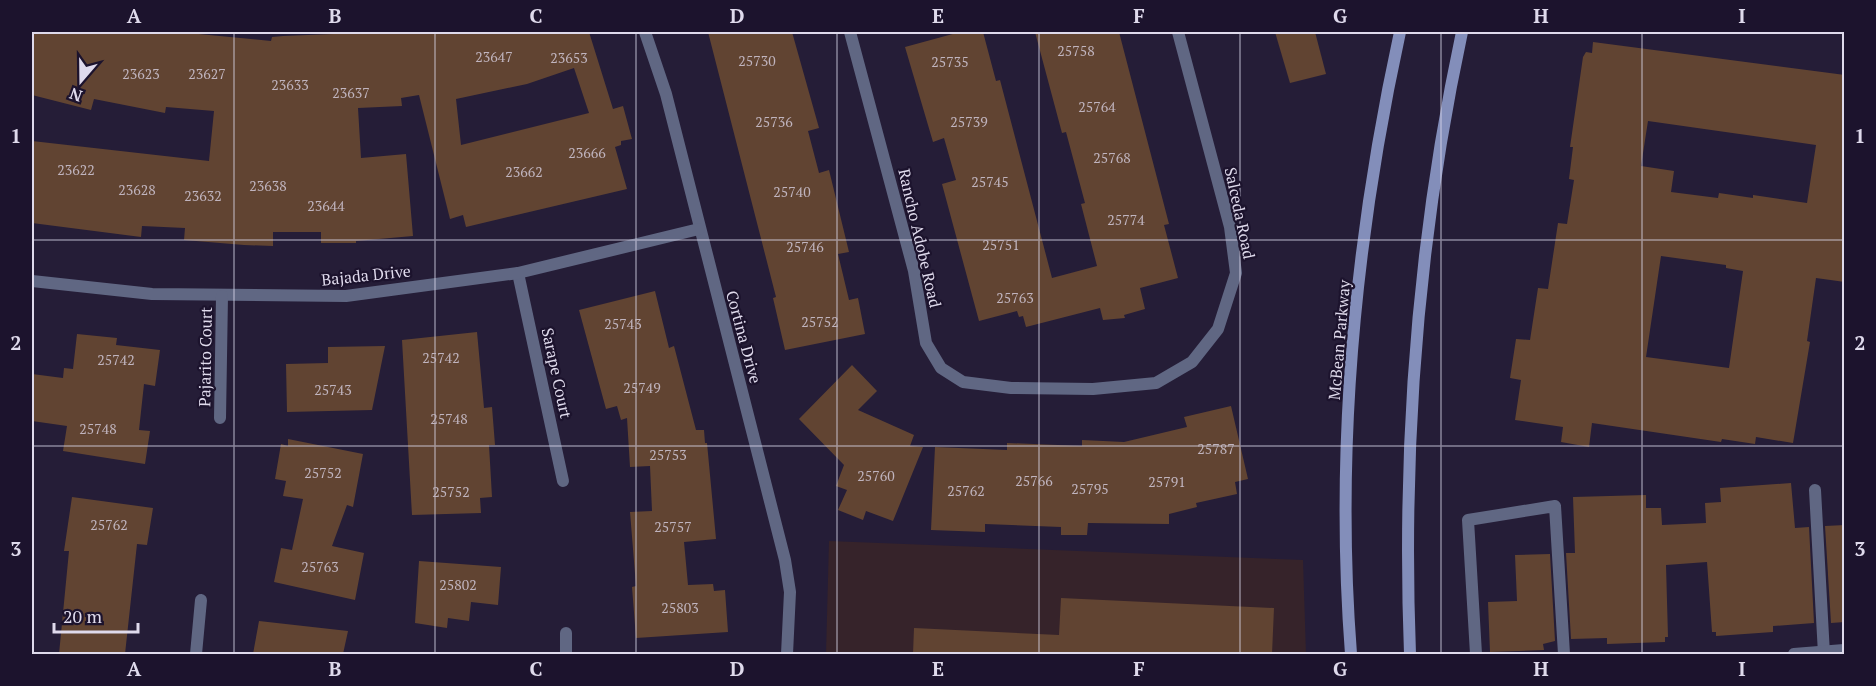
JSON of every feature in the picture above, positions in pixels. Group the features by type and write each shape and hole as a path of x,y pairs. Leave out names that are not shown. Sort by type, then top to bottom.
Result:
{"main road":[{"name":"McBean Parkway","path":"1351,654 1345,587 1345,487 1353,355 1365,225 1388,87 1400,32"},
{"path":"1410,654 1407,574 1414,347 1427,232 1461,32"}],"street":[{"name":"Cortina Drive","path":"645,32 666,94 785,560 790,592 787,654"},
{"name":"Rancho Adobe Road","path":"850,32 914,271 926,343 941,368 963,382 1011,388 1093,389"},
{"name":"Salceda Road","path":"1093,389 1156,383 1192,362 1218,329 1236,273 1230,227 1178,32"},
{"name":"Bajada Drive","path":"32,281 152,294 346,296 518,273 699,229"},
{"name":"Sarape Court","path":"518,273 563,481"},
{"name":"Pajarito Court","path":"220,418 222,296"},
{"path":"1815,490 1824,653"},
{"path":"1476,654 1468,520 1555,506 1564,654"},
{"path":"196,654 201,600"},
{"path":"566,654 567,633"},
{"path":"1794,654 1845,650"}],"shaded area":[{"path":"829,541 1303,560 1306,654 826,654"}],"building":[{"path":"32,32 178,32 271,41 272,37 283,36 383,32 589,32 613,109 623,106 632,139 621,141 621,145 615,147 627,189 466,227 463,215 450,219 419,95 401,98 402,106 358,108 361,158 406,154 413,236 356,241 356,243 321,243 321,232 273,232 273,246 184,240 185,228 142,226 141,237 32,223 32,141 209,161 214,111 166,107 165,113 94,99 91,110 32,95","holes":["574,68 589,113 461,145 456,99 527,84"]},
{"path":"708,32 792,32 819,128 808,131 819,173 829,170 849,252 838,254 849,300 858,298 865,334 785,350 773,298 776,297"},
{"path":"960,32 983,32 996,81 1000,80 1052,278 1097,266 1081,204 1085,203 1066,132 1062,133 1035,32 1119,32 1169,224 1164,225 1178,278 1140,288 1145,309 1124,315 1125,318 1103,320 1100,308 1026,327 1023,316 1019,317 1017,311 979,321 942,184 956,180 944,138 933,142 905,47"},
{"path":"1275,32 1315,32 1326,74 1290,83"},
{"path":"1593,42 1845,75 1845,282 1816,278 1807,341 1810,342 1793,443 1756,437 1755,444 1722,439 1721,442 1592,423 1589,447 1561,442 1563,427 1515,420 1521,380 1510,378 1516,339 1530,340 1538,288 1548,289 1558,223 1567,224 1574,180 1569,179 1573,147 1570,147 1583,57 1586,52 1592,53","holes":["1648,121 1816,145 1807,203 1753,195 1753,198 1719,193 1718,198 1671,192 1674,171 1641,166","1661,256 1726,265 1726,268 1743,271 1729,368 1646,357"]},
{"path":"655,291 669,348 674,346 696,430 704,430 705,443 707,443 716,539 684,542 688,585 713,584 714,591 725,590 728,632 636,638 632,587 636,586 630,512 652,511 650,466 630,467 627,418 621,420 617,406 606,409 579,310"},
{"path":"477,332 484,408 492,407 495,445 489,445 492,497 480,498 481,513 412,515 402,340"},
{"path":"77,334 117,338 116,345 160,350 155,386 144,384 139,430 150,431 145,464 63,451 67,426 32,421 32,374 63,378 64,368 73,369"},
{"path":"385,346 372,410 287,412 286,364 328,363 328,347"},
{"path":"852,365 877,391 858,410 914,435 910,446 923,447 893,521 866,511 863,520 838,510 847,490 836,486 844,465 799,419"},
{"path":"1231,406 1248,479 1235,482 1237,494 1196,503 1197,507 1169,514 1169,524 1088,523 1087,535 1061,535 1061,527 985,524 985,532 931,530 935,447 1007,450 1007,443 1082,446 1082,440 1124,442 1187,427 1184,417"},
{"path":"288,439 363,454 353,507 347,505 332,546 364,553 355,600 274,582 281,548 292,550 303,499 283,496 286,481 275,479 281,444 288,446"},
{"path":"1791,483 1795,528 1809,527 1814,623 1773,626 1773,632 1716,636 1716,632 1712,632 1707,562 1666,565 1668,637 1665,637 1665,642 1607,644 1607,638 1571,639 1566,553 1575,553 1573,497 1646,495 1646,508 1661,508 1662,525 1706,523 1705,503 1721,502 1720,488"},
{"path":"72,497 153,508 147,545 137,544 125,654 59,654 69,551 64,551"},
{"path":"1845,525 1845,622 1831,623 1825,526"},
{"path":"1550,554 1555,641 1543,644 1544,650 1490,652 1488,602 1517,601 1515,555"},
{"path":"419,561 501,567 498,605 471,602 469,621 448,618 447,628 415,623"},
{"path":"1061,598 1274,608 1272,654 913,654 914,628 1059,635"},
{"path":"259,621 348,631 343,654 253,654"}]}
